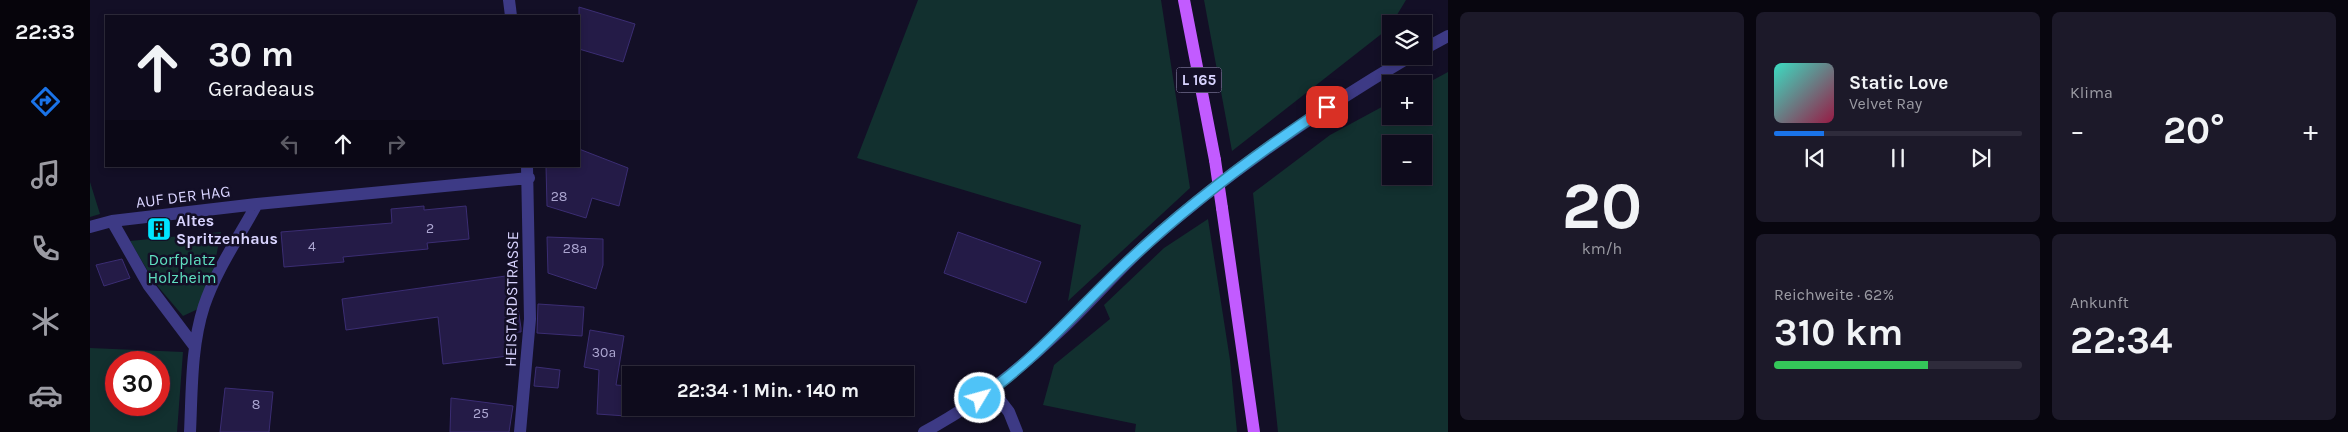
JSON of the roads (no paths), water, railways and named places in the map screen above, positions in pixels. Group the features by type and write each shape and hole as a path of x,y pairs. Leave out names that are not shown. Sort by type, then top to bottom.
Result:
{"main road":[{"name":"L 165","path":"1184,0 1215,160 1254,432"}],"street":[{"path":"509,0 510,15"},
{"path":"1432,45 1448,36"},
{"path":"924,432 956,415 992,390 1061,330 1123,266 1190,208 1314,116 1396,65"},
{"name":"AUF DER HAG","path":"90,227 112,221 528,172"},
{"name":"HEISTARDSTRASSE","path":"520,432 530,319 528,172"},
{"path":"190,432 195,347 204,306 219,271 258,204"},
{"path":"112,221 149,286 195,347"},
{"path":"992,390 1009,412 1017,432"}],"place":[{"name":"Altes Spritzenhaus","path":"159,229"}],"park label":[{"name":"Dorfplatz Holzheim","path":"182,268"}]}
